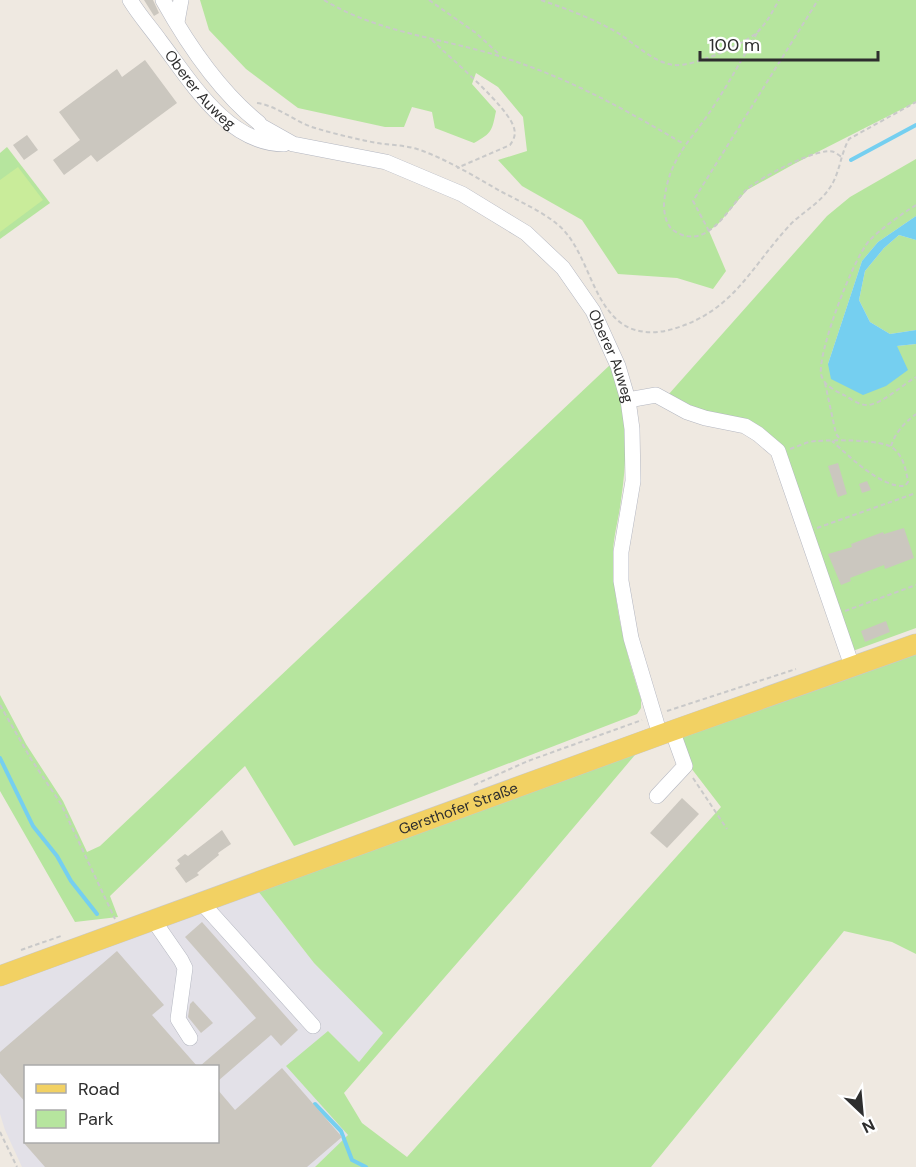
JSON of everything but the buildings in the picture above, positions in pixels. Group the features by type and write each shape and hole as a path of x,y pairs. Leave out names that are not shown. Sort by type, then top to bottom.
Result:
{"main road":[{"name":"Gersthofer Straße","path":"0,976 666,732 916,644"}],"street":[{"name":"Oberer Auweg","path":"130,0 197,92 229,123 264,141 276,144 293,144 386,162 462,194 526,233 563,268 593,311 618,366 628,400 656,395 687,412 745,426 778,451"},
{"name":"Oberer Auweg","path":"163,0 215,78 234,101 260,124 293,144"},
{"path":"177,22 181,0"},
{"path":"628,400 633,481 621,552 621,581 631,638 666,732 685,766 657,796"},
{"path":"778,451 852,666"},
{"path":"202,903 313,1026"},
{"path":"154,921 181,960 184,969 178,1019 190,1038"}],"path":[{"path":"324,0 367,21 501,57 563,78 614,103 684,145"},
{"path":"429,0 476,33 501,57"},
{"path":"542,0 575,12 651,56 672,65 685,64 727,50 757,33"},
{"path":"779,0 714,106 684,145 673,164 664,209 667,222 674,231 685,236 709,231 719,223 747,190 758,182 822,151 835,152 842,157"},
{"path":"709,231 693,201 818,0"},
{"path":"432,40 494,101 514,127 515,137 510,145 457,168"},
{"path":"234,101 270,106 311,127 327,132 417,150 457,168 558,225 574,246 611,312 631,329 648,332 664,331 690,323 707,314 735,293 790,225 828,192 835,180 849,139 916,102"},
{"path":"841,441 836,434 825,383 821,375 822,361 840,295 868,242 916,205"},
{"path":"825,383 862,405 870,405 916,377"},
{"path":"891,446 893,439 907,420 916,414"},
{"path":"778,451 815,441 832,441 841,441 873,442 891,446 900,456 908,482 905,486 889,483 872,474 832,441"},
{"path":"806,532 916,493"},
{"path":"834,615 916,585"},
{"path":"0,705 12,729 61,804 108,902 120,933"},
{"path":"685,766 727,829"},
{"path":"0,1132 16,1167"}],"shaded area":[{"path":"258,891 314,963 384,1033 358,1063 328,1031 348,1136 315,1167 22,1167 0,1114 0,983"}],"green space":[{"path":"200,0 916,0 916,102 747,190 719,223 709,231 726,271 713,289 677,278 618,274 582,220 522,186 498,160 527,151 523,117 498,87 476,73 472,84 496,111 490,131 474,143 435,128 432,112 412,107 404,127 385,127 298,108 246,69 209,30"},
{"path":"7,147 50,203 0,239 0,153"},
{"path":"916,159 916,216 878,242 862,261 828,364 897,346 916,344 916,628 850,652 780,451 668,395 827,216 850,197"},
{"path":"18,167 43,200 0,232 0,180"},
{"path":"899,235 916,240 916,330 890,334 870,322 859,300 865,271 884,248"},
{"path":"611,364 621,398 625,432 623,482 613,548 615,592 621,628 641,699 641,708 637,714 294,846 245,766 110,896 118,917 75,922 0,791 0,695 26,744 63,801 87,852 100,846"},
{"path":"916,654 916,954 892,942 844,931 651,1167 315,1167 348,1135 286,1066 328,1031 359,1062 383,1033 314,963 258,891 640,749 344,1093 362,1123 407,1157 721,807 688,764 679,738"}],"water":[{"path":"916,216 916,240 899,235 884,248 865,271 859,300 870,322 890,334 916,330 916,344 897,346 908,370 886,386 863,395 831,379 828,364 862,261 878,242"}],"waterway":[{"path":"851,160 916,125"},
{"path":"0,758 33,826 97,914"},
{"path":"315,1104 341,1131 352,1160 366,1167"}]}
